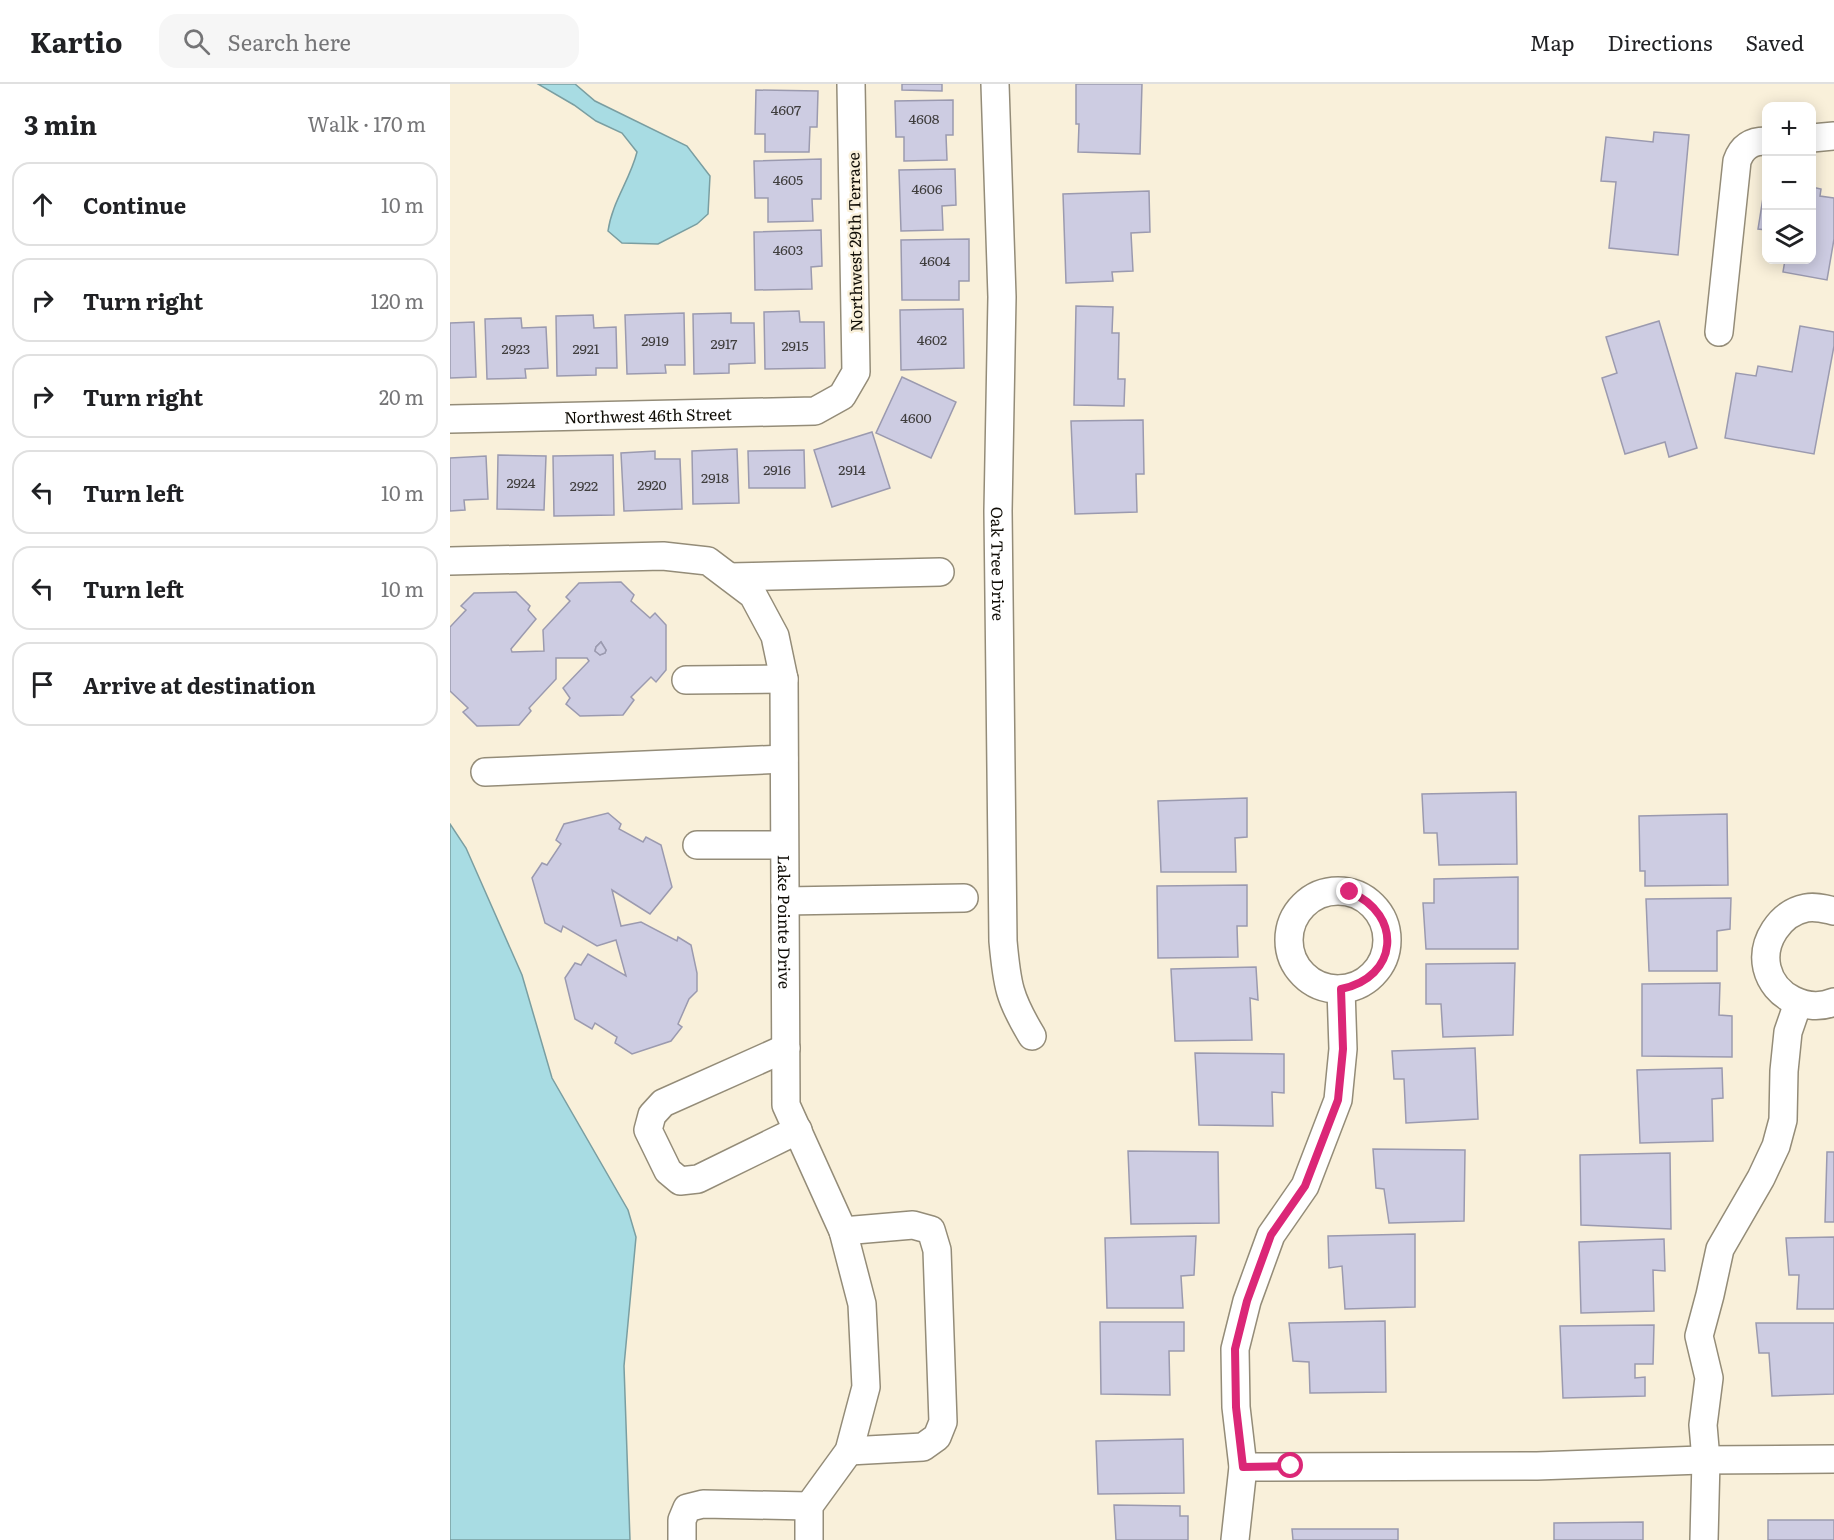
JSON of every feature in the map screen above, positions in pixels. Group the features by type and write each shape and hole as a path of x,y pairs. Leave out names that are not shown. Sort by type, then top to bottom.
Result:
{"street":[{"name":"Northwest 29th Terrace","path":"842,396 856,372 851,84"},
{"name":"Oak Tree Drive","path":"995,84 1002,297 998,511 1003,941 1008,986 1013,1004 1032,1036"},
{"path":"1816,138 1834,136"},
{"path":"1719,332 1737,161 1739,153 1751,143 1762,142"},
{"name":"Northwest 46th Street","path":"450,419 815,411 842,396"},
{"name":"Lake Pointe Drive","path":"450,561 663,556 708,561 753,595 775,636 784,679 786,1105 843,1231 862,1304 866,1387 849,1451 809,1506"},
{"path":"730,577 940,572"},
{"path":"686,680 784,679"},
{"path":"485,772 784,759"},
{"path":"697,845 784,845"},
{"path":"785,901 964,898"},
{"path":"1834,911 1805,908 1790,914 1778,924 1770,938 1766,953 1767,968 1774,983 1784,994 1798,1003 1815,1005 1834,1002"},
{"path":"1235,1540 1243,1467 1236,1407 1235,1349 1247,1301 1271,1235 1305,1186 1338,1100 1343,1049 1341,989"},
{"path":"1704,1540 1706,1460 1703,1425 1709,1378 1699,1336 1720,1249 1761,1178 1776,1146 1783,1120 1788,1032 1798,1003"},
{"path":"786,1048 663,1103 652,1115 648,1130 668,1171 680,1181 698,1179 798,1131"},
{"path":"843,1231 913,1225 931,1230 938,1250 943,1422 937,1437 923,1447 849,1451"},
{"path":"1243,1467 1537,1466 1706,1460 1834,1459"},
{"path":"682,1540 682,1520 687,1508 703,1504 809,1506 809,1540"}],"water":[{"path":"538,84 575,84 595,101 687,146 710,176 708,214 697,224 658,244 622,243 608,231 613,210 637,152 622,133 596,121"},
{"path":"450,824 466,848 522,975 552,1078 628,1210 636,1237 624,1366 630,1540 450,1540"}],"building":[{"path":"902,84 942,84 942,91 902,90"},
{"path":"1076,84 1142,84 1140,154 1078,152 1079,124 1076,124"},
{"path":"756,90 818,91 817,127 810,127 809,152 765,152 765,134 755,134"},
{"path":"953,100 953,135 946,135 947,160 904,161 904,137 896,137 895,101"},
{"path":"1654,132 1689,135 1678,255 1609,248 1616,182 1601,181 1606,137 1653,142"},
{"path":"821,159 821,199 812,199 813,221 768,222 768,198 755,198 754,161"},
{"path":"955,169 956,205 942,206 943,230 901,231 899,170"},
{"path":"1816,188 1821,189 1820,196 1834,198 1834,239 1827,280 1783,272 1784,264 1816,264"},
{"path":"1149,191 1150,232 1131,233 1133,271 1112,272 1113,281 1066,283 1063,194"},
{"path":"1762,204 1762,230 1758,229"},
{"path":"821,230 822,266 811,267 812,289 755,290 754,232"},
{"path":"969,239 969,281 959,281 959,300 902,300 901,240"},
{"path":"1076,306 1113,307 1112,333 1119,333 1118,379 1125,379 1124,406 1074,405"},
{"path":"963,309 964,368 901,370 900,310"},
{"path":"799,311 800,322 824,322 825,368 765,369 764,312"},
{"path":"684,313 685,365 665,365 666,373 627,374 625,315"},
{"path":"731,313 731,323 754,323 755,363 729,364 729,373 694,374 693,314"},
{"path":"593,315 594,328 616,327 617,368 596,368 596,375 557,376 556,316"},
{"path":"521,318 522,328 546,327 548,368 525,369 526,378 487,379 485,319"},
{"path":"1659,321 1697,448 1669,457 1665,442 1625,454 1602,378 1617,373 1606,337"},
{"path":"474,322 476,377 450,378 450,323"},
{"path":"1800,326 1834,332 1834,346 1814,454 1725,438 1736,373 1756,376 1758,366 1792,372"},
{"path":"902,377 956,402 931,458 876,433"},
{"path":"1143,420 1144,474 1136,474 1137,512 1075,514 1071,421"},
{"path":"872,432 890,488 832,507 814,450"},
{"path":"737,449 739,503 693,504 692,451"},
{"path":"804,450 805,488 749,488 748,451"},
{"path":"655,451 655,459 680,459 682,509 624,511 621,453"},
{"path":"498,455 546,456 544,510 497,509"},
{"path":"613,455 614,515 554,516 553,456"},
{"path":"486,456 488,499 464,500 465,510 450,511 450,458"},
{"path":"621,582 634,595 631,601 650,618 655,613 666,625 666,670 656,682 651,677 631,697 634,700 623,715 580,716 566,704 570,698 563,688 589,661 587,658 556,658 556,679 529,708 531,711 519,725 477,726 463,712 468,708 450,691 450,627 466,610 461,606 474,593 516,592 530,606 528,610 536,619 511,649 512,652 544,651 543,630 570,601 566,597 579,583","holes":["601,642 606,650 600,655 595,651"]},
{"path":"601,642 606,650 600,655 595,651"},
{"path":"1516,792 1517,864 1439,865 1437,833 1424,833 1422,794"},
{"path":"1247,798 1247,837 1235,838 1236,872 1161,872 1158,801"},
{"path":"608,813 621,824 619,829 643,842 646,837 661,845 672,887 650,914 612,890 621,926 641,922 677,941 678,937 691,945 697,973 697,991 689,999 678,1024 682,1027 671,1041 632,1054 615,1043 617,1037 595,1023 592,1029 575,1019 565,978 575,963 581,965 588,954 626,976 616,940 597,946 563,926 561,932 545,923 532,878 542,863 547,865 561,844 556,840 564,824"},
{"path":"1727,814 1728,885 1645,886 1645,871 1640,871 1639,816"},
{"path":"1518,877 1518,949 1426,949 1423,903 1434,903 1434,879"},
{"path":"1247,885 1247,926 1237,926 1238,957 1158,958 1157,886"},
{"path":"1731,898 1730,929 1717,931 1717,971 1649,971 1646,899"},
{"path":"1515,963 1513,1035 1443,1037 1441,1004 1426,1004 1426,964"},
{"path":"1256,967 1258,1000 1250,998 1252,1040 1175,1041 1171,969"},
{"path":"1720,983 1719,1015 1732,1016 1732,1057 1642,1056 1642,984"},
{"path":"1475,1048 1478,1119 1406,1123 1404,1079 1394,1079 1392,1051"},
{"path":"1195,1053 1284,1054 1284,1093 1272,1092 1273,1126 1199,1125"},
{"path":"1722,1068 1723,1098 1712,1099 1713,1141 1640,1143 1637,1070"},
{"path":"1373,1149 1465,1150 1464,1221 1389,1223 1384,1189 1376,1188"},
{"path":"1128,1151 1218,1152 1219,1223 1131,1224"},
{"path":"1827,1152 1834,1152 1834,1222 1825,1222"},
{"path":"1670,1153 1671,1229 1581,1225 1580,1155"},
{"path":"1415,1234 1415,1307 1345,1309 1342,1266 1329,1268 1328,1236"},
{"path":"1196,1236 1194,1275 1181,1276 1183,1308 1107,1308 1105,1238"},
{"path":"1834,1237 1834,1309 1797,1309 1799,1275 1789,1275 1786,1238"},
{"path":"1664,1239 1665,1271 1653,1270 1654,1311 1581,1313 1579,1242"},
{"path":"1385,1321 1386,1392 1310,1393 1309,1362 1293,1361 1289,1323"},
{"path":"1100,1322 1184,1322 1184,1351 1169,1351 1170,1395 1101,1394"},
{"path":"1756,1323 1834,1323 1834,1394 1772,1396 1769,1353 1759,1353"},
{"path":"1654,1325 1653,1364 1635,1364 1635,1378 1645,1377 1645,1396 1563,1398 1560,1326"},
{"path":"1183,1439 1184,1493 1098,1494 1096,1441"},
{"path":"1114,1505 1180,1506 1180,1516 1188,1516 1188,1540 1116,1540"},
{"path":"1768,1520 1834,1520 1834,1540 1768,1540"},
{"path":"1643,1522 1643,1540 1554,1540 1554,1523"},
{"path":"1292,1529 1398,1529 1398,1540 1293,1540"}],"route":[{"path":"1291,1466 1243,1467 1236,1407 1235,1349 1247,1301 1271,1235 1305,1186 1338,1100 1343,1049 1341,989 1356,986 1370,978 1380,967 1386,953 1388,937 1377,909 1365,898 1350,892"}]}
